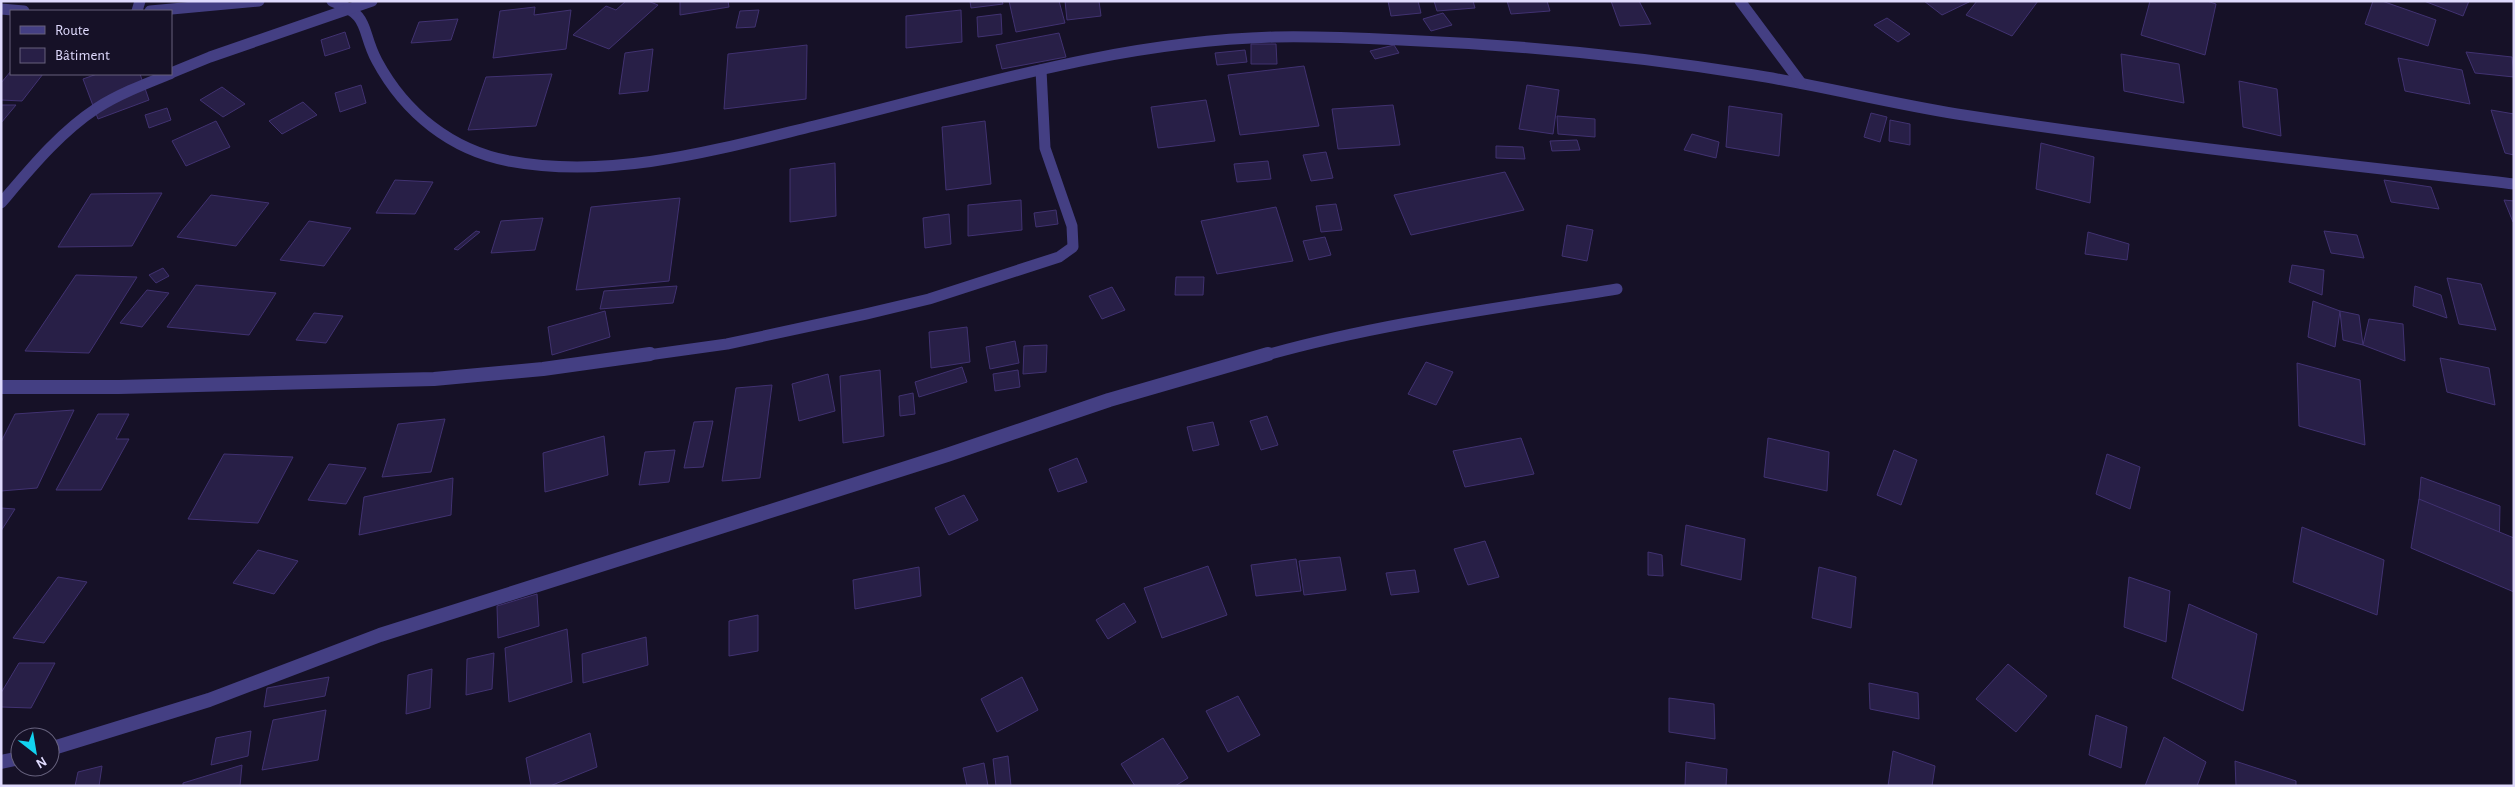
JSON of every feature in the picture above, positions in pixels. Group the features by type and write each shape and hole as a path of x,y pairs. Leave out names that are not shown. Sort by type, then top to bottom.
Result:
{"street":[{"path":"161,10 259,1"},
{"path":"332,1 352,8 365,27 373,52 393,89 422,123 473,152 508,161 546,166 585,168 688,156 1041,70 1155,48 1252,38 1379,39 1554,49 1659,60 1801,83 1950,113 2153,144 2514,184"},
{"path":"172,72 210,57 372,1"},
{"path":"1740,1 1801,83"},
{"path":"1,387 119,388 346,380 434,379 534,370 727,344 929,299 1059,257 1073,247 1072,225 1047,158 1042,116 1041,70"},
{"path":"2,202 62,136 96,109 133,89 165,75"},
{"path":"60,746 209,700 380,634 947,455 1109,400 1318,340 1418,321 1617,289"}],"building":[{"path":"626,1 648,1 658,5 609,49 573,35 606,6 616,10"},
{"path":"680,1 728,1 729,7 680,15"},
{"path":"970,1 1002,1 1003,4 971,8"},
{"path":"1009,1 1059,1 1065,23 1016,32"},
{"path":"1065,1 1099,1 1101,16 1067,20"},
{"path":"1388,1 1418,1 1421,13 1391,16"},
{"path":"1434,1 1473,1 1475,8 1437,11"},
{"path":"1507,1 1547,1 1550,11 1511,14"},
{"path":"1611,1 1639,1 1651,24 1620,26"},
{"path":"1924,1 1967,1 1969,2 1942,15"},
{"path":"1977,1 2038,1 2012,36 1966,15"},
{"path":"2150,1 2207,1 2216,4 2205,55 2141,35"},
{"path":"2373,1 2382,1 2436,20 2428,46 2365,24"},
{"path":"2424,1 2469,1 2463,16"},
{"path":"535,7 534,15 571,10 566,49 493,58 500,11"},
{"path":"759,10 755,27 736,28 740,11"},
{"path":"961,10 962,42 906,48 906,16"},
{"path":"1443,13 1452,25 1431,31 1423,19"},
{"path":"1001,14 1002,34 978,37 977,17"},
{"path":"1887,18 1910,34 1898,42 1874,25"},
{"path":"458,19 451,40 411,43 419,22"},
{"path":"345,32 350,48 325,56 321,40"},
{"path":"1059,33 1066,57 1002,69 996,45"},
{"path":"1251,44 1276,44 1277,64 1251,64"},
{"path":"807,45 806,99 724,109 728,54"},
{"path":"1394,45 1399,53 1375,59 1370,51"},
{"path":"653,49 648,91 619,94 625,53"},
{"path":"1245,50 1247,62 1217,65 1215,53"},
{"path":"2466,52 2512,57 2514,77 2475,73"},
{"path":"2121,54 2179,64 2184,103 2124,91"},
{"path":"2398,58 2462,70 2470,104 2405,91"},
{"path":"1304,66 1319,126 1240,135 1228,75"},
{"path":"10,72 10,75 42,75 22,101 1,100 1,83"},
{"path":"552,74 536,126 468,130 486,77"},
{"path":"94,75 140,75 149,100 98,119 83,79"},
{"path":"2239,81 2277,89 2281,136 2243,127"},
{"path":"361,85 366,103 340,112 335,93"},
{"path":"1527,85 1559,90 1553,134 1519,129"},
{"path":"222,87 245,104 223,117 200,100"},
{"path":"1206,100 1215,141 1158,148 1151,107"},
{"path":"303,102 317,115 282,134 269,121"},
{"path":"1,105 16,105 1,123"},
{"path":"1393,105 1400,145 1338,149 1332,109"},
{"path":"1729,106 1782,114 1779,156 1726,147"},
{"path":"167,108 171,120 149,128 145,115"},
{"path":"2491,110 2514,114 2514,155 2505,153"},
{"path":"1871,113 1887,117 1880,142 1864,137"},
{"path":"1557,116 1595,119 1595,137 1558,134"},
{"path":"1890,120 1910,124 1910,145 1889,141"},
{"path":"216,121 230,147 186,166 172,141"},
{"path":"985,121 991,184 946,190 942,127"},
{"path":"1692,134 1719,142 1716,158 1684,150"},
{"path":"1577,140 1580,150 1552,151 1550,141"},
{"path":"2041,143 2094,157 2090,203 2036,189"},
{"path":"1496,146 1523,147 1525,159 1496,158"},
{"path":"1326,152 1333,178 1311,181 1303,155"},
{"path":"1268,161 1271,179 1237,182 1234,164"},
{"path":"835,163 836,216 790,222 790,169"},
{"path":"1505,172 1524,210 1411,235 1394,195"},
{"path":"395,180 433,182 415,214 376,213"},
{"path":"2384,180 2431,187 2439,209 2391,202"},
{"path":"162,193 132,246 58,247 91,194"},
{"path":"211,195 269,203 236,246 177,237"},
{"path":"680,198 669,281 576,290 591,207"},
{"path":"1021,200 1022,230 968,236 968,205"},
{"path":"2504,200 2514,201 2514,222 2513,222"},
{"path":"1336,204 1342,230 1321,232 1316,206"},
{"path":"1276,207 1293,261 1217,274 1201,221"},
{"path":"1056,210 1058,224 1036,227 1034,213"},
{"path":"949,214 951,244 925,248 923,218"},
{"path":"543,218 535,250 491,253 501,221"},
{"path":"309,221 351,228 324,266 280,260"},
{"path":"1567,225 1593,230 1587,261 1562,256"},
{"path":"476,231 480,232 458,250 454,249"},
{"path":"2324,231 2357,235 2364,258 2331,253"},
{"path":"2088,232 2129,244 2127,260 2085,254"},
{"path":"1325,237 1331,255 1309,260 1303,241"},
{"path":"2292,265 2324,270 2322,295 2289,282"},
{"path":"163,268 169,276 156,283 149,275"},
{"path":"76,275 137,277 89,353 25,351"},
{"path":"1176,277 1204,277 1203,295 1175,295"},
{"path":"2447,278 2481,284 2496,330 2459,324"},
{"path":"196,285 276,293 249,335 167,327"},
{"path":"677,286 673,303 600,309 604,291"},
{"path":"2415,286 2441,295 2447,318 2413,306"},
{"path":"1112,287 1125,310 1102,319 1089,296"},
{"path":"147,290 169,293 142,327 120,323"},
{"path":"2313,301 2340,311 2335,347 2308,337"},
{"path":"605,311 610,337 552,355 548,327"},
{"path":"2340,311 2359,315 2363,345 2343,340"},
{"path":"314,313 343,316 326,343 296,340"},
{"path":"2369,319 2403,324 2405,361 2363,345"},
{"path":"967,327 970,362 931,368 929,332"},
{"path":"1015,341 1019,363 990,369 986,347"},
{"path":"1047,345 1046,372 1023,374 1024,346"},
{"path":"2440,358 2489,368 2495,405 2447,392"},
{"path":"1426,362 1453,372 1436,405 1408,394"},
{"path":"2297,363 2360,380 2365,445 2299,426"},
{"path":"962,367 967,382 919,397 915,382"},
{"path":"880,370 884,436 843,443 840,376"},
{"path":"1018,370 1020,387 995,391 993,374"},
{"path":"828,374 835,411 799,421 792,384"},
{"path":"772,385 760,478 722,481 736,388"},
{"path":"913,393 915,414 900,416 899,396"},
{"path":"74,410 37,488 1,491 1,442 15,414"},
{"path":"98,414 129,414 116,439 129,439 101,490 56,490"},
{"path":"1267,416 1278,445 1261,450 1250,421"},
{"path":"445,419 431,472 382,477 398,424"},
{"path":"713,421 703,467 684,468 694,422"},
{"path":"1213,422 1219,445 1193,451 1187,427"},
{"path":"604,436 608,475 545,492 543,453"},
{"path":"1521,438 1534,474 1465,487 1453,451"},
{"path":"1768,438 1829,452 1827,491 1764,477"},
{"path":"675,450 669,482 639,485 645,452"},
{"path":"1894,450 1917,460 1901,505 1877,495"},
{"path":"224,454 293,457 258,523 188,519"},
{"path":"2107,454 2140,467 2130,509 2096,494"},
{"path":"1077,458 1087,482 1058,492 1049,469"},
{"path":"329,464 366,468 346,504 308,500"},
{"path":"2421,477 2500,506 2499,553 2417,523"},
{"path":"453,478 451,515 359,535 364,497"},
{"path":"964,495 978,520 949,535 935,508"},
{"path":"2419,499 2514,538 2514,592 2411,548"},
{"path":"1,508 15,509 1,531"},
{"path":"1686,525 1745,539 1741,580 1681,565"},
{"path":"2302,527 2384,560 2377,615 2293,582"},
{"path":"1485,541 1499,577 1468,585 1454,549"},
{"path":"258,550 298,561 274,594 233,583"},
{"path":"1648,552 1662,555 1663,576 1648,575"},
{"path":"1340,557 1346,590 1304,595 1299,561"},
{"path":"1296,559 1301,591 1256,596 1251,565"},
{"path":"1208,566 1227,615 1162,638 1144,588"},
{"path":"919,567 921,596 855,609 853,580"},
{"path":"1819,567 1856,577 1851,628 1812,618"},
{"path":"1415,570 1419,592 1391,595 1386,573"},
{"path":"58,577 87,582 44,643 13,638"},
{"path":"2129,577 2170,591 2166,642 2124,627"},
{"path":"537,594 539,626 498,638 497,606"},
{"path":"1124,603 1136,622 1108,639 1096,620"},
{"path":"2189,604 2257,634 2243,711 2172,678"},
{"path":"758,615 758,651 729,656 729,621"},
{"path":"567,629 572,682 509,702 505,648"},
{"path":"646,637 648,665 583,683 582,654"},
{"path":"494,653 492,689 466,695 467,659"},
{"path":"19,663 55,663 31,708 1,707 1,693"},
{"path":"2008,664 2047,696 2016,732 1976,699"},
{"path":"432,669 430,708 406,714 408,675"},
{"path":"329,677 325,696 264,707 267,688"},
{"path":"1022,677 1038,710 997,732 981,699"},
{"path":"1869,683 1918,693 1919,719 1870,709"},
{"path":"1238,696 1260,735 1228,752 1206,711"},
{"path":"1669,698 1714,704 1715,739 1669,732"},
{"path":"326,710 318,760 262,770 273,720"},
{"path":"2096,715 2127,727 2121,768 2089,755"},
{"path":"251,731 248,756 211,765 216,738"},
{"path":"590,733 597,767 550,786 531,786 526,758"},
{"path":"2164,737 2206,762 2197,786 2145,786"},
{"path":"1163,738 1188,778 1175,786 1135,786 1121,764"},
{"path":"1893,751 1935,766 1932,786 1888,786"},
{"path":"1008,756 1011,786 996,786 993,759"},
{"path":"2235,761 2296,781 2296,786 2236,786"},
{"path":"1686,762 1727,769 1726,786 1685,786"},
{"path":"984,763 988,786 967,786 963,768"},
{"path":"242,765 240,786 183,786 183,783"},
{"path":"102,766 99,786 75,786 78,772"}]}
